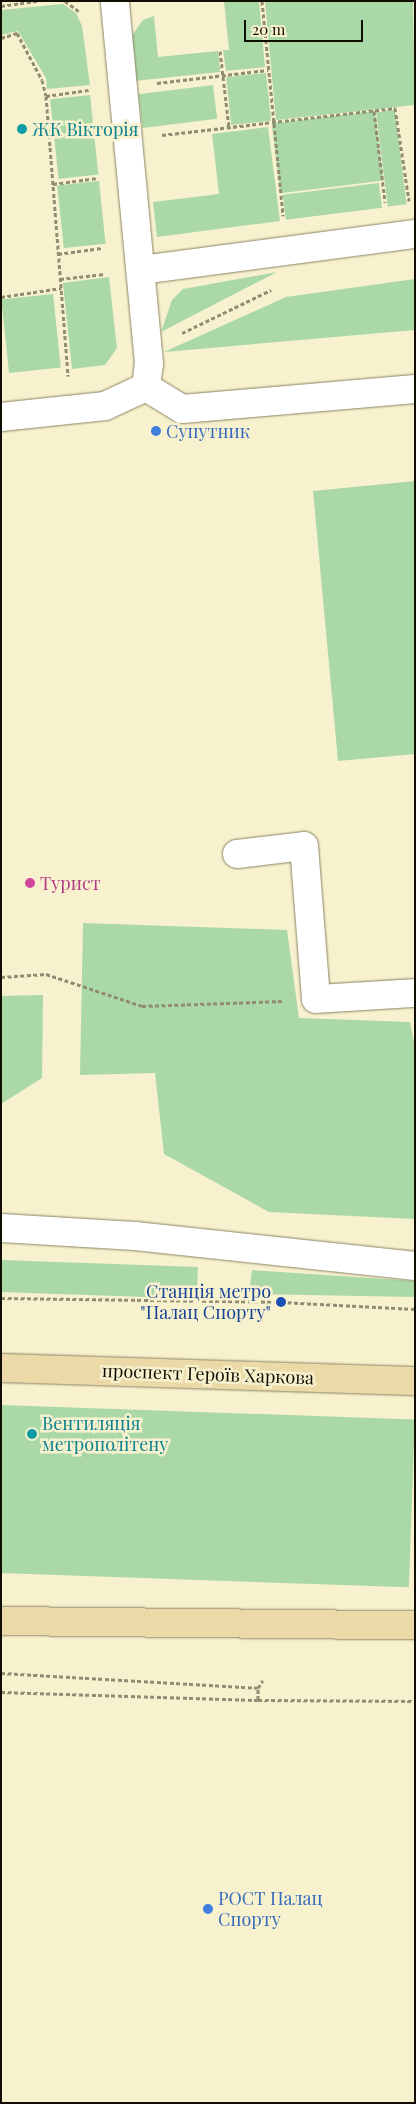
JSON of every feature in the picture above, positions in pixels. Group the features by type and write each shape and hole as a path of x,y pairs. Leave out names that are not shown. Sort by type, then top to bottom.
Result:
{"main road":[{"name":"проспект Героїв Харкова","path":"1,1368 415,1381"},
{"path":"1,1621 415,1625"}],"lane":[{"path":"115,1 148,350 146,387"},
{"path":"141,270 415,234"},
{"path":"146,387 182,410 415,389"},
{"path":"1,417 105,406 146,387"},
{"path":"237,854 304,846 316,999 415,993"},
{"path":"1,1228 135,1236 415,1266"}],"path":[{"path":"1,6 38,1"},
{"path":"65,1 82,14 85,22"},
{"path":"262,1 272,123 284,224"},
{"path":"1,38 17,33 42,80 68,380"},
{"path":"220,50 229,128"},
{"path":"93,81 94,90"},
{"path":"128,139 395,108 410,207"},
{"path":"374,111 386,210"},
{"path":"52,184 103,177 104,186"},
{"path":"60,279 113,274"},
{"path":"1,297 61,288"},
{"path":"148,350 274,289"},
{"path":"62,381 76,380"},
{"path":"1,977 46,974 142,1006 316,999"},
{"path":"1,1298 281,1302 415,1309"},
{"path":"1,1673 258,1688"},
{"path":"258,1700 258,1688 263,1680"},
{"path":"1,1692 258,1700 415,1701"}],"green space":[{"path":"224,1 259,1 265,67 226,71 223,50 229,50"},
{"path":"265,1 413,1 415,105 276,120"},
{"path":"63,4 76,13 82,26 90,85 47,89 46,78 18,31 1,35 1,10"},
{"path":"154,16 158,57 218,51 220,72 134,81 130,38 143,20"},
{"path":"266,73 271,121 231,125 226,77"},
{"path":"213,85 217,119 143,128 139,94"},
{"path":"90,95 98,175 59,179 50,99"},
{"path":"395,110 407,204 388,207 376,112"},
{"path":"375,111 384,180 280,193 272,124"},
{"path":"268,127 280,221 157,237 153,202 219,194 212,134"},
{"path":"99,181 106,244 64,248 57,185"},
{"path":"379,183 382,208 286,220 283,195"},
{"path":"277,272 161,332 172,300 183,289"},
{"path":"109,277 117,348 105,365 72,369 63,283"},
{"path":"415,279 415,330 164,352 286,297"},
{"path":"53,294 61,368 9,373 1,299"},
{"path":"415,481 415,754 338,761 313,491"},
{"path":"83,923 287,930 299,1018 410,1022 415,1048 415,1219 269,1212 164,1154 155,1073 80,1075"},
{"path":"43,995 42,1078 1,1104 1,996"},
{"path":"1,1260 198,1267 197,1299 1,1292"},
{"path":"252,1270 415,1281 415,1297 249,1294"},
{"path":"1,1405 415,1419 409,1587 1,1573"}],"place":[{"name":"ЖК Вікторія","path":"22,129"},
{"name":"Супутник","path":"156,431"},
{"name":"Турист","path":"30,883"},
{"name":"Станція метро \"Палац Спорту\"","path":"281,1302"},
{"name":"Вентиляція метрополітену","path":"32,1434"},
{"name":"РОСТ Палац Спорту","path":"208,1909"}]}
